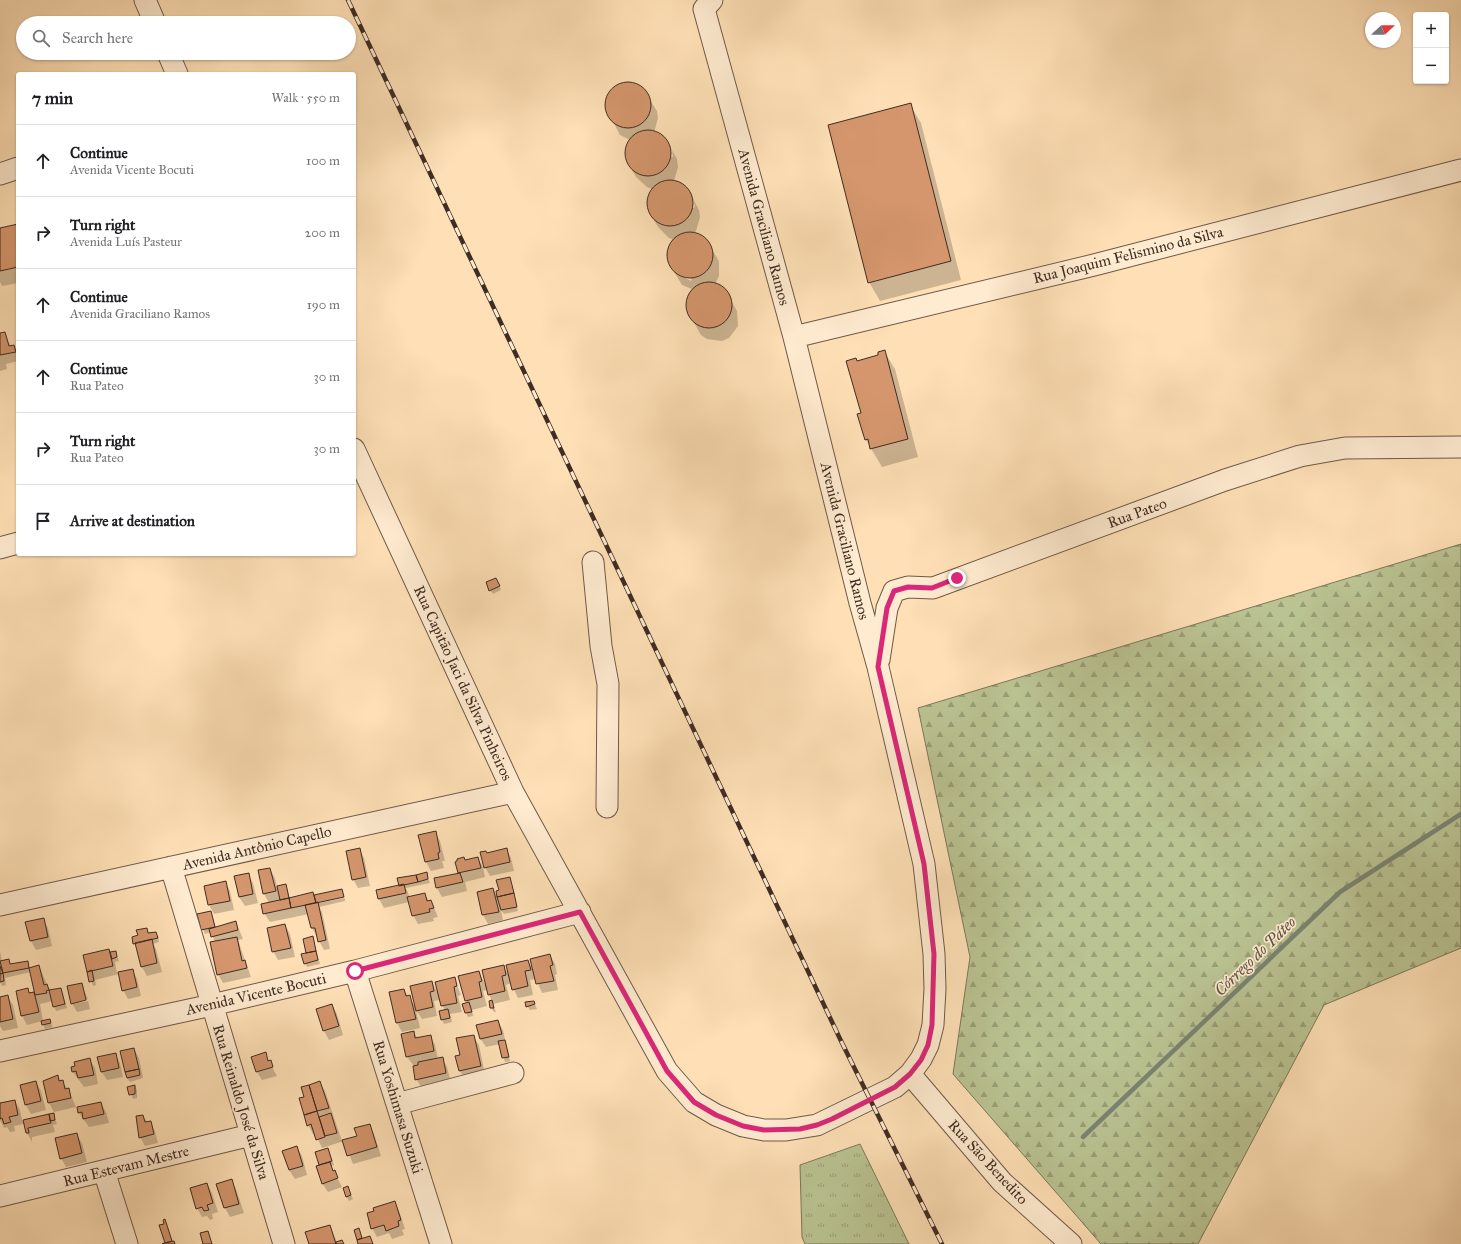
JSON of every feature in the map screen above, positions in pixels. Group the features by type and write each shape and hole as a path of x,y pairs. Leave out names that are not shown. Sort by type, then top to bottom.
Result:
{"street":[{"path":"145,0 152,16"},
{"name":"Avenida Graciliano Ramos","path":"708,4 794,337 860,603 878,667 924,864 934,954 932,1025 928,1045 921,1060 910,1074"},
{"path":"171,60 176,72"},
{"path":"0,174 16,169"},
{"name":"Rua Joaquim Felismino da Silva","path":"794,337 1102,263 1461,170"},
{"name":"Rua Pateo","path":"878,667 887,608 894,591 908,587 932,588 1225,480 1300,456 1345,448 1461,447"},
{"name":"Rua Capitão Jaci da Silva Pinheiros","path":"356,456 513,792 667,1071 694,1102 716,1115 743,1126 764,1130 800,1129 817,1125 832,1119 895,1087 910,1074"},
{"path":"0,548 16,544"},
{"path":"593,562 601,646 608,684 607,807"},
{"name":"Avenida Antônio Capello","path":"0,905 513,792"},
{"name":"Rua Reinaldo José da Silva","path":"171,868 284,1244"},
{"name":"Avenida Vicente Bocuti","path":"0,1051 212,1005 355,971 580,912"},
{"name":"Rua Yoshimasa Suzuki","path":"355,971 441,1244"},
{"path":"397,1104 513,1073"},
{"name":"Rua São Benedito","path":"910,1074 1002,1182 1071,1244"},
{"name":"Rua Estevam Mestre","path":"0,1196 251,1135"},
{"path":"104,1171 127,1244"}],"green space":[{"path":"1461,544 1461,948 1324,1005 1198,1244 1101,1244 953,1074 970,957 918,708"},
{"path":"860,1144 909,1244 805,1244 802,1237 800,1165"}],"building":[{"path":"628,82 641,86 647,92 651,105 647,118 641,124 628,128 615,124 609,118 605,105 609,92 615,86"},
{"path":"911,103 951,261 868,283 828,125"},
{"path":"648,130 661,134 667,140 671,153 667,166 661,172 648,176 635,172 629,166 625,153 629,140 635,134"},
{"path":"670,180 683,184 689,190 693,203 689,216 683,222 670,226 657,222 651,216 647,203 651,190 657,184"},
{"path":"16,224 16,267 0,271 0,228"},
{"path":"690,232 703,236 709,242 713,255 709,268 703,274 690,278 677,274 671,268 667,255 671,242 677,236"},
{"path":"709,282 722,286 728,292 732,305 728,318 722,324 709,328 696,324 690,318 686,305 690,292 696,286"},
{"path":"5,332 9,346 14,345 16,352 0,355 0,333"},
{"path":"885,350 908,439 870,449 868,439 865,440 857,414 861,413 846,361 856,358 857,361 878,355 878,352"},
{"path":"496,578 500,586 489,591 486,582"},
{"path":"436,831 440,852 438,853 439,859 425,862 418,835"},
{"path":"360,848 366,877 352,880 346,851"},
{"path":"507,848 510,862 484,868 480,852 486,851 487,853"},
{"path":"464,857 465,860 478,857 481,868 458,873 455,862 457,859"},
{"path":"270,868 276,891 263,894 258,870"},
{"path":"427,872 428,879 418,882 416,875"},
{"path":"249,873 253,894 239,897 234,876"},
{"path":"460,873 463,882 436,888 434,878"},
{"path":"416,875 418,882 399,886 397,878"},
{"path":"510,877 514,893 497,897 496,891 499,890 496,880"},
{"path":"226,881 230,901 208,905 204,886"},
{"path":"286,884 289,898 280,900 277,886"},
{"path":"404,884 406,893 378,899 376,890"},
{"path":"493,888 499,912 482,915 477,892"},
{"path":"342,889 344,897 316,903 314,895"},
{"path":"313,892 316,903 291,908 289,898"},
{"path":"425,893 427,901 431,900 434,908 429,909 430,912 412,916 407,897"},
{"path":"514,893 517,907 501,910 497,897"},
{"path":"289,898 291,908 263,914 261,904"},
{"path":"318,902 326,940 318,942 315,928 311,928 305,905"},
{"path":"211,911 215,927 201,930 197,914"},
{"path":"44,918 48,937 30,941 25,922"},
{"path":"236,921 238,930 211,937 209,929"},
{"path":"285,924 291,948 272,952 267,928"},
{"path":"147,928 148,933 156,932 158,938 133,944 132,937 138,935 136,930"},
{"path":"313,936 316,951 306,953 303,939"},
{"path":"237,937 242,961 245,960 247,968 217,975 210,942"},
{"path":"152,939 157,963 141,967 135,943"},
{"path":"109,949 113,966 87,972 83,955"},
{"path":"116,951 117,957 112,959 110,952"},
{"path":"316,951 318,960 304,964 301,954"},
{"path":"550,954 553,965 550,966 554,981 536,984 530,959"},
{"path":"9,959 10,964 28,961 29,968 3,973 0,961"},
{"path":"528,960 531,970 525,971 528,986 512,990 506,965"},
{"path":"39,965 44,985 47,984 49,990 46,991 47,993 35,995 29,968"},
{"path":"504,965 506,975 502,976 505,991 488,995 482,970"},
{"path":"0,966 3,973 0,974"},
{"path":"133,969 137,987 122,991 118,972"},
{"path":"92,970 94,981 89,982 87,972"},
{"path":"479,971 482,981 479,982 482,997 465,1001 458,976"},
{"path":"3,973 4,981 0,982 0,974"},
{"path":"455,977 457,986 454,987 457,1003 441,1006 435,982"},
{"path":"432,981 434,991 430,992 433,1007 416,1011 410,986"},
{"path":"82,983 86,1000 71,1004 67,986"},
{"path":"28,988 29,993 34,992 39,1012 21,1016 16,991"},
{"path":"61,988 65,1004 53,1007 49,990"},
{"path":"404,989 406,996 410,995 416,1019 396,1023 389,992"},
{"path":"8,995 13,1019 0,1022 0,997"},
{"path":"492,1000 494,1008 490,1008 489,1001"},
{"path":"534,1001 535,1004 526,1007 525,1002"},
{"path":"469,1002 472,1012 465,1013 462,1004"},
{"path":"332,1004 339,1026 323,1031 316,1009"},
{"path":"448,1009 450,1018 441,1020 439,1011"},
{"path":"50,1019 51,1023 42,1025 41,1021"},
{"path":"498,1020 502,1034 480,1039 476,1025"},
{"path":"414,1031 415,1038 431,1035 434,1051 406,1057 401,1034"},
{"path":"474,1035 481,1066 459,1071 455,1056 460,1055 456,1038"},
{"path":"505,1040 509,1057 502,1058 498,1041"},
{"path":"134,1048 139,1069 125,1072 120,1051"},
{"path":"266,1052 268,1061 271,1060 273,1067 256,1072 251,1057"},
{"path":"116,1053 119,1068 101,1072 97,1057"},
{"path":"443,1057 446,1073 415,1080 413,1066 418,1065 418,1062"},
{"path":"90,1058 94,1075 78,1078 76,1071 72,1072 71,1067 75,1066 74,1062"},
{"path":"139,1069 140,1075 127,1078 125,1072"},
{"path":"58,1075 59,1081 63,1080 65,1089 69,1088 71,1098 48,1103 43,1081"},
{"path":"36,1081 41,1101 25,1105 20,1085"},
{"path":"320,1081 329,1108 317,1111 309,1085"},
{"path":"135,1085 135,1094 129,1095 127,1087"},
{"path":"309,1085 317,1111 304,1115 299,1098 304,1097 301,1087"},
{"path":"15,1100 18,1115 9,1117 11,1122 4,1124 2,1118 0,1119 0,1103"},
{"path":"101,1102 104,1114 83,1119 82,1112 78,1113 77,1107"},
{"path":"317,1111 325,1137 316,1140 311,1124 307,1126 304,1115"},
{"path":"54,1113 55,1120 50,1121 49,1114"},
{"path":"331,1113 337,1133 325,1136 319,1117"},
{"path":"49,1114 51,1123 28,1128 29,1133 26,1133 23,1120"},
{"path":"143,1115 145,1122 151,1121 154,1134 139,1138 136,1116"},
{"path":"370,1124 377,1147 347,1156 342,1140 357,1136 354,1128"},
{"path":"77,1133 82,1153 60,1159 55,1138"},
{"path":"297,1146 303,1166 289,1170 282,1151"},
{"path":"328,1148 332,1161 319,1165 315,1152"},
{"path":"330,1162 333,1171 335,1170 338,1178 322,1184 316,1166"},
{"path":"232,1179 239,1204 224,1208 216,1184"},
{"path":"207,1183 213,1203 207,1205 209,1210 204,1211 202,1207 196,1209 190,1188"},
{"path":"348,1186 351,1195 346,1197 343,1188"},
{"path":"395,1201 401,1220 398,1221 399,1226 386,1231 384,1225 371,1229 367,1213 374,1211 373,1208"},
{"path":"165,1219 172,1241 165,1243 159,1225 164,1224 163,1220"},
{"path":"330,1225 336,1244 309,1244 305,1232"},
{"path":"359,1228 362,1238 357,1240 354,1230"},
{"path":"208,1231 212,1244 203,1244 200,1233"},
{"path":"370,1236 373,1244 358,1244 357,1240"},
{"path":"342,1240 344,1244 336,1244 336,1242"},
{"path":"174,1241 175,1244 162,1244 164,1243"}],"waterway":[{"name":"Córrego do Páteo","path":"1083,1137 1340,892 1461,814"}],"railway":[{"path":"348,0 356,16"},
{"path":"356,17 842,1043 942,1244"}],"route":[{"path":"355,971 580,912 667,1071 694,1102 716,1115 743,1126 764,1130 800,1129 817,1125 832,1119 895,1087 910,1074 921,1060 928,1045 932,1025 935,989 934,954 924,864 878,667 887,608 894,591 908,587 932,588 957,578"}]}
